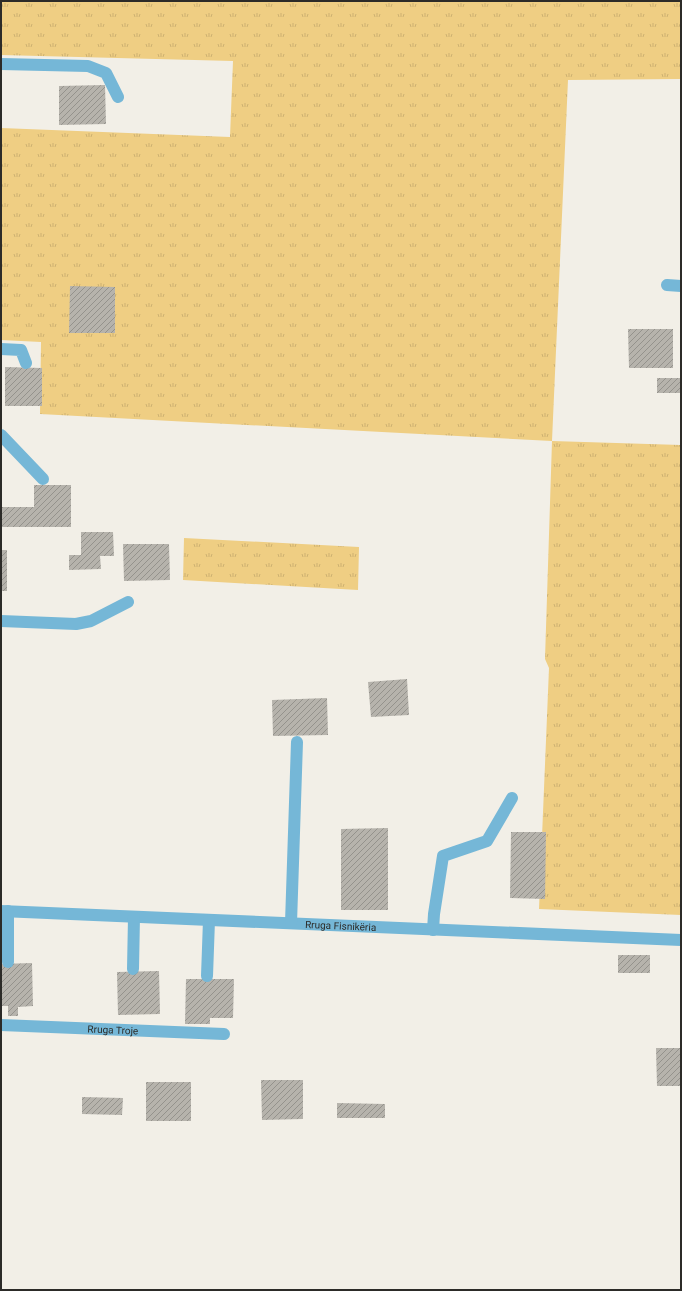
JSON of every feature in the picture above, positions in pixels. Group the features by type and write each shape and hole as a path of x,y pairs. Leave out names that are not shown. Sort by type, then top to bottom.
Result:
{"street":[{"path":"1,64 88,66 106,73 118,97"},
{"path":"668,285 681,286"},
{"path":"1,350 21,350 26,363"},
{"path":"1,435 43,479"},
{"path":"1,621 76,624 91,621 128,602"},
{"path":"291,923 296,742"},
{"path":"433,930 443,856 486,841 512,798"},
{"path":"4,911 8,962"},
{"name":"Rruga Fisnikëria","path":"4,911 681,940"},
{"path":"133,969 134,917"},
{"path":"207,976 208,920"},
{"name":"Rruga Troje","path":"1,1025 224,1034"}],"green space":[{"path":"1,1 681,1 681,79 568,80 552,441 40,414 41,342 1,340 1,128 230,137 233,61 1,55"},
{"path":"552,441 681,445 681,915 539,909 549,668 545,659"},
{"path":"184,538 359,547 358,590 183,580"}],"building":[{"path":"105,85 106,124 59,125 59,86"},
{"path":"70,286 115,287 115,333 69,333"},
{"path":"628,329 673,329 673,368 629,368"},
{"path":"5,367 42,368 42,406 5,406"},
{"path":"657,378 680,378 680,393 657,393"},
{"path":"34,485 71,485 71,527 1,527 1,507 34,507"},
{"path":"81,532 113,532 114,556 100,556 101,569 69,570 69,555 81,555"},
{"path":"123,544 169,544 170,580 124,581"},
{"path":"1,550 7,550 7,591 1,591"},
{"path":"407,679 409,715 371,717 368,682"},
{"path":"327,698 328,735 273,736 272,700"},
{"path":"388,828 388,910 341,910 341,829"},
{"path":"511,832 546,832 545,899 510,898"},
{"path":"618,955 650,955 650,973 618,973"},
{"path":"32,963 33,1006 18,1007 18,1016 8,1016 8,1006 1,1006 1,964"},
{"path":"159,971 160,1014 118,1015 117,972"},
{"path":"186,979 234,979 233,1018 210,1018 210,1024 185,1024"},
{"path":"656,1048 681,1048 681,1086 657,1086"},
{"path":"261,1080 303,1080 303,1119 262,1120"},
{"path":"146,1082 191,1082 191,1121 146,1121"},
{"path":"82,1097 123,1098 122,1115 82,1114"},
{"path":"337,1103 385,1104 385,1118 337,1118"}]}
